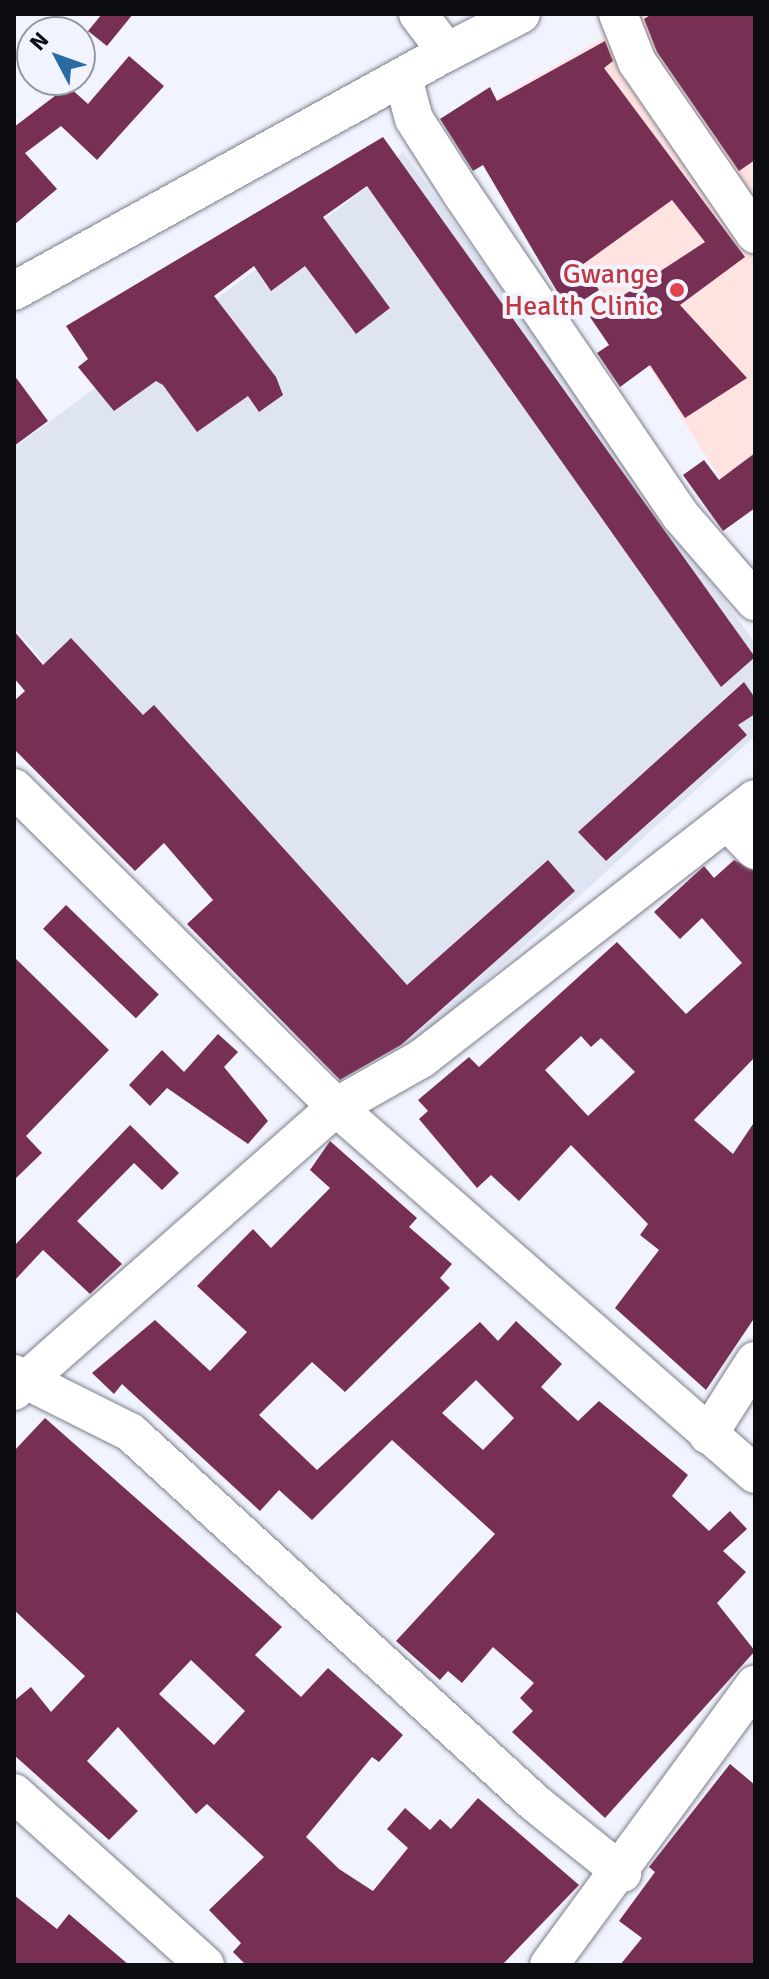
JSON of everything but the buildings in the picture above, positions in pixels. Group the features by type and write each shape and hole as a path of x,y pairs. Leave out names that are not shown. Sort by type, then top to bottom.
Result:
{"street":[{"path":"418,14 447,52"},
{"path":"14,291 521,14"},
{"path":"618,14 637,62 755,234"},
{"path":"403,78 414,119 462,194 681,516 755,601"},
{"path":"14,788 336,1107 755,1474"},
{"path":"18,1382 336,1107 421,1059 742,810 755,850"},
{"path":"708,1435 755,1361"},
{"path":"18,1382 66,1395 130,1432 535,1803 622,1873"},
{"path":"549,1965 622,1873 755,1685"},
{"path":"14,1793 205,1965"}],"shaded area":[{"name":"Gwange Health Clinic","path":"645,14 755,14 755,473 729,492 483,107"},
{"path":"403,151 755,643 755,736 397,1062 14,628 14,448 384,175"}],"place":[{"name":"Gwange Health Clinic","path":"677,290"}]}
